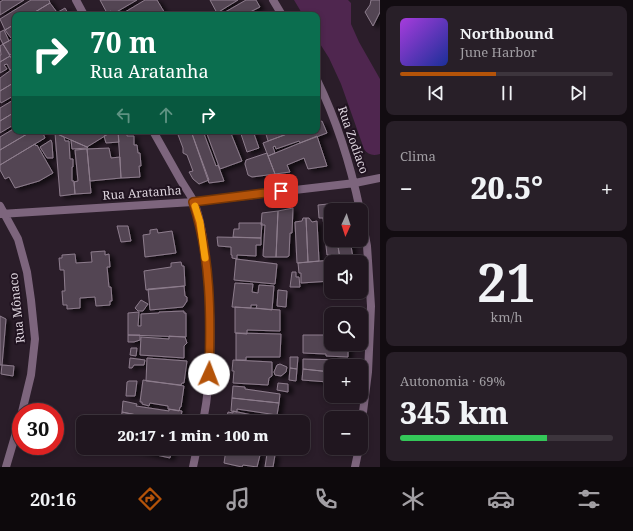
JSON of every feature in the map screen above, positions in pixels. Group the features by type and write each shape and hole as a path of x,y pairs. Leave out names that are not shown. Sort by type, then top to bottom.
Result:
{"street":[{"path":"76,0 82,12"},
{"path":"273,0 280,12"},
{"name":"Rua Zodíaco","path":"320,87 334,121 354,183 358,203"},
{"path":"155,134 193,202 200,222 210,296 209,374 204,415"},
{"name":"Rua Aratanha","path":"2,214 193,202 354,183 380,178"},
{"name":"Rua Mônaco","path":"0,206 2,214 18,239 27,272 35,339 31,375 24,403"},
{"path":"363,411 368,372 371,306 368,246"},
{"path":"6,467 12,447"},
{"path":"193,467 196,455"},
{"path":"355,467 357,455"}],"shaded area":[{"path":"294,0 348,0 351,3 351,24 359,42 380,79 380,154 375,155 367,153 364,149 341,84 329,58 320,44 320,12 301,12"}],"building":[{"path":"3,0 24,0 0,15 0,2"},
{"path":"31,0 49,0 50,3 35,12 12,12 12,26 5,30 0,19"},
{"path":"100,0 137,0 116,12 106,12"},
{"path":"145,0 157,0 164,12 125,12"},
{"path":"210,0 238,0 219,12 216,12"},
{"path":"246,0 256,0 260,7 250,12 225,12"},
{"path":"371,0 380,0 380,12 373,26 365,12 370,5"},
{"path":"50,3 56,11 54,12 35,12"},
{"path":"65,8 67,12 58,12"},
{"path":"12,26 12,38 11,38 5,30"},
{"path":"4,30 9,41 3,44 0,38 0,32"},
{"path":"12,39 12,54 10,55 3,44"},
{"path":"3,44 10,56 0,62 0,46"},
{"path":"10,56 12,59 12,69 10,70 7,64 4,65 7,69 0,73 0,62"},
{"path":"12,69 12,84 0,91 0,78"},
{"path":"12,84 12,97 1,103 0,91"},
{"path":"12,101 12,114 0,121 0,108"},
{"path":"12,114 12,126 0,133 0,121"},
{"path":"322,121 327,133 300,143 299,141 276,149 275,146 273,147 275,153 268,156 263,143 287,134 320,134 320,122"},
{"path":"12,130 12,134 27,134 0,150 0,137"},
{"path":"27,134 43,134 45,138 0,165 0,150"},
{"path":"55,134 64,137 65,141 69,141 70,159 73,159 72,181 74,181 75,194 60,196"},
{"path":"57,134 108,134 87,147"},
{"path":"108,134 118,134 119,142 106,143 104,136"},
{"path":"118,134 127,134 127,136 134,136 134,145 137,145 138,153 140,153 140,177 121,178"},
{"path":"178,134 192,134 209,180 199,184 193,179 189,172 193,171 187,155 183,153 183,148"},
{"path":"192,134 204,134 216,166 218,165 224,181 209,183"},
{"path":"207,134 231,134 242,161 220,169"},
{"path":"241,134 254,134 259,148 247,152"},
{"path":"266,134 287,134 268,141"},
{"path":"317,136 327,166 308,169 304,158 287,165 290,172 275,174 268,156"},
{"path":"51,140 53,158 47,158 40,147"},
{"path":"71,140 87,147 88,148 72,149"},
{"path":"35,144 53,173 39,181 15,188 9,177 5,179 0,170 0,165"},
{"path":"109,148 111,158 120,157 121,178 90,181 87,149"},
{"path":"87,149 91,193 75,194 74,182 78,181 75,150"},
{"path":"267,153 275,174 252,177 248,175 245,164 246,160"},
{"path":"324,204 324,227 323,218 319,218 318,205"},
{"path":"293,208 289,256 276,257 278,211"},
{"path":"278,211 276,257 265,257 263,256 265,225 261,225 262,213"},
{"path":"303,218 306,218 308,262 297,263 295,222 302,221"},
{"path":"306,218 309,218 312,222 317,221 319,261 308,262"},
{"path":"239,223 262,223 261,238 233,237 234,229 239,229"},
{"path":"117,226 128,226 131,241 121,242"},
{"path":"157,229 158,233 172,231 176,253 145,257 143,235 150,234 150,230"},
{"path":"217,237 261,238 261,245 256,245 256,256 237,255 237,259 232,258 231,247 218,246"},
{"path":"326,247 338,247 339,255 327,255"},
{"path":"338,247 351,247 352,255 339,255"},
{"path":"105,251 105,255 109,254 110,267 107,267 109,287 111,287 112,301 110,301 110,305 96,306 95,297 80,298 80,308 67,309 67,305 63,305 62,291 65,291 64,270 60,270 59,258 62,258 62,255 75,254 76,263 92,262 91,252"},
{"path":"236,259 277,264 275,284 234,280"},
{"path":"324,261 324,281 301,283 301,273 299,273 298,263"},
{"path":"181,262 182,266 184,266 185,286 146,290 144,271 171,267 171,263"},
{"path":"292,272 296,272 296,277 299,277 300,287 290,287"},
{"path":"235,283 253,284 252,292 258,293 259,285 274,286 272,310 256,308 257,305 251,305 251,308 232,307"},
{"path":"184,286 187,301 183,307 150,310 148,289"},
{"path":"278,290 287,291 286,307 277,306"},
{"path":"141,300 148,304 143,311 138,311 135,308"},
{"path":"235,307 280,310 280,331 247,330 247,334 235,333"},
{"path":"184,311 184,313 186,313 186,337 128,335 128,313 139,312 138,326 141,326 141,314"},
{"path":"0,316 6,319 2,365 0,365"},
{"path":"236,333 281,334 280,357 246,357 246,360 236,360"},
{"path":"128,335 140,335 140,340 128,342"},
{"path":"303,335 324,335 324,351 348,351 348,357 326,356 326,354 303,353"},
{"path":"169,336 185,337 187,343 184,346 184,358 140,355 141,337 169,339"},
{"path":"131,348 137,348 136,356 130,355"},
{"path":"290,357 298,357 297,369 290,368"},
{"path":"130,358 145,360 144,365 134,365 132,368 129,368"},
{"path":"147,358 187,361 184,383 181,385 146,381"},
{"path":"303,359 324,360 324,371 303,369"},
{"path":"233,360 272,362 272,376 269,378 268,385 233,383"},
{"path":"280,364 287,367 286,372 281,376 275,375 274,372 277,365"},
{"path":"2,365 14,366 13,376 1,374"},
{"path":"290,368 297,369 296,381 289,380"},
{"path":"303,369 324,371 324,382 302,380"},
{"path":"143,380 184,386 179,411 168,409 168,406 150,403 149,406 142,404 142,402 140,402"},
{"path":"137,381 135,396 126,396 127,382"},
{"path":"278,383 288,384 288,392 277,390"},
{"path":"233,386 280,394 279,403 232,398"},
{"path":"232,398 279,403 277,415 237,409 237,412 231,411"},
{"path":"123,401 137,404 136,406 169,411 169,409 182,411 181,415 137,415 122,412"},
{"path":"233,411 252,415 227,415 228,412 233,413"},
{"path":"122,412 137,415 122,415"},
{"path":"156,455 171,455 170,458"},
{"path":"225,455 260,455 257,467 243,465 242,467 224,463"},
{"path":"267,455 275,455 273,467 265,467"}],"slow traffic":[{"path":"195,206 200,222 205,258"}],"route":[{"path":"209,374 210,296 205,250 200,222 193,202 281,191"}]}
